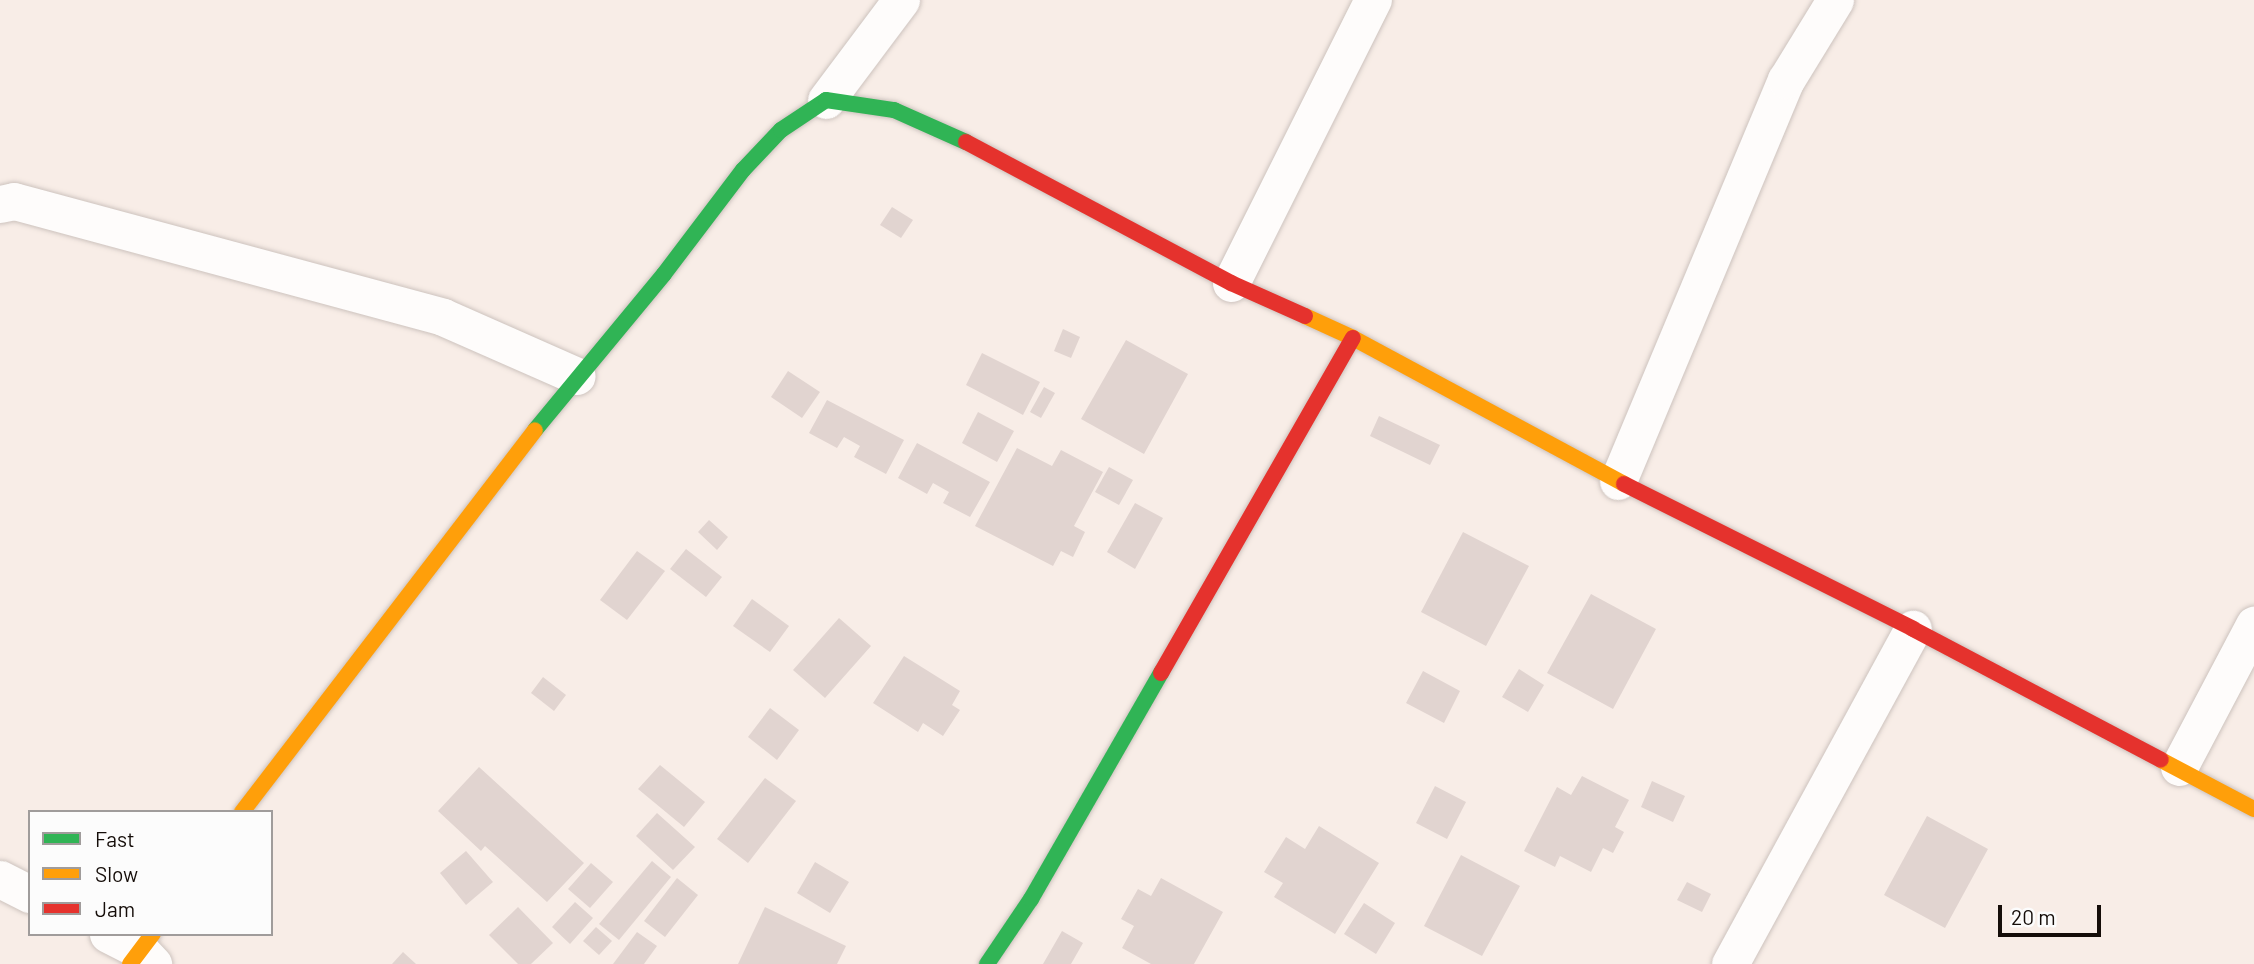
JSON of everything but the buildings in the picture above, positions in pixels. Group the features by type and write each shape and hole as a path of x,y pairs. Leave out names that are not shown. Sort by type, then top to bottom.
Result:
{"street":[{"path":"244,810 577,376 664,274 743,170 781,130 826,100 901,0"},
{"path":"1231,283 1373,0"},
{"path":"1618,481 1786,80 1835,0"},
{"path":"826,100 894,110 963,140 1231,283 1353,338 1618,481 1913,629 2179,767 2254,809"},
{"path":"0,204 13,201 443,317 577,376"},
{"path":"987,964 1031,899 1353,338"},
{"path":"2179,767 2254,625"},
{"path":"1730,964 1913,629"},
{"path":"0,879 28,893"},
{"path":"112,936 144,953"}],"traffic: fast":[{"path":"535,430 664,274 743,170 781,130 826,100 894,110 966,142"},
{"path":"987,964 1031,899 1161,673"}],"traffic: slow":[{"path":"1305,316 1353,338 1624,484"},
{"path":"244,810 535,430"},
{"path":"2161,760 2254,809"},
{"path":"130,964 151,936"}],"traffic: jam":[{"path":"966,142 1231,283 1305,316"},
{"path":"1161,673 1353,338"},
{"path":"1624,484 1913,629 2161,760"}]}
